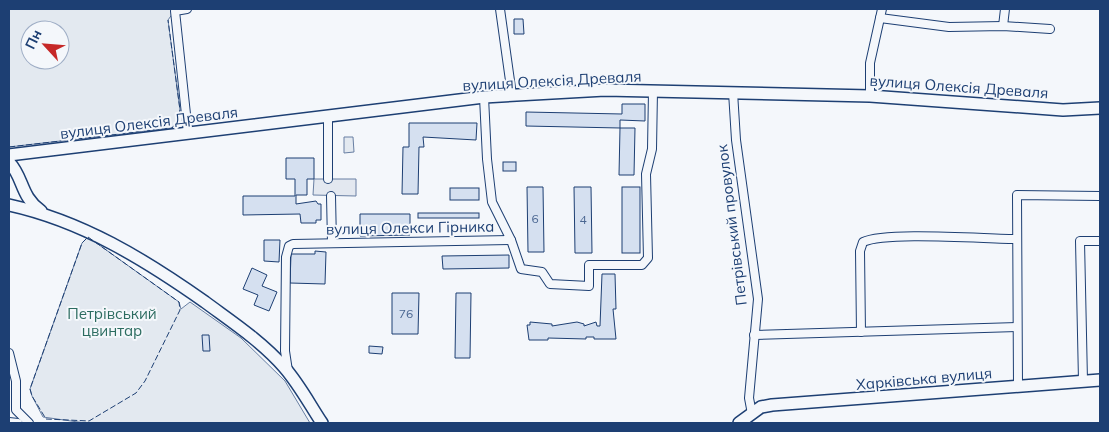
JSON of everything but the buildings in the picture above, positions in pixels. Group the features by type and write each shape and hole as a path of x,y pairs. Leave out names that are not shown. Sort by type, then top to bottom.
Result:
{"street":[{"path":"187,9 175,11 188,134"},
{"path":"500,9 512,95"},
{"path":"870,96 870,63 882,9"},
{"path":"1003,26 1005,9"},
{"path":"880,18 950,27 1003,26 1050,29"},
{"name":"вулиця Олексія Древаля","path":"9,155 484,97 605,90 870,96 1063,110 1100,108"},
{"path":"511,240 521,269 542,272 550,284 588,286 589,265 642,265 646,262 648,258 646,174 652,149 653,91"},
{"name":"Петрівський провулок","path":"733,92 736,140 758,299 749,398 752,414"},
{"name":"вулиця Олекси Гірника","path":"289,373 286,351 287,251 293,244 511,240 492,202 487,159 484,97"},
{"path":"328,115 328,179"},
{"path":"328,144 338,143"},
{"path":"9,162 31,204 44,214"},
{"path":"331,196 332,243"},
{"path":"1018,386 1017,196 1100,196"},
{"path":"9,205 44,214 92,233 138,257 167,276 251,336 289,373 322,423"},
{"path":"861,332 860,251 863,242 871,238 1017,239"},
{"path":"1083,380 1080,241 1100,241"},
{"path":"754,335 1018,327"},
{"path":"9,353 16,380 16,410 29,423"},
{"name":"Харківська вулиця","path":"739,423 762,407 772,405 915,396 1100,380"},
{"path":"9,422 18,423"}],"green space":[{"path":"9,9 172,9 173,13 168,20 180,110 177,122 172,128 9,147"},
{"path":"344,137 353,137 354,152 344,153"},
{"name":"Петрівський цвинтар","path":"88,237 179,302 181,309 190,302 241,338 285,381 310,423 85,423 43,417 30,389 82,243"}],"shaded area":[{"path":"314,179 356,179 356,196 313,195"}],"fence":[{"path":"9,147 172,128 177,122 180,110 168,20"},
{"path":"88,237 179,302 180,310 145,381 136,393 89,421 46,419 32,396 30,389 82,243 88,237"}]}
